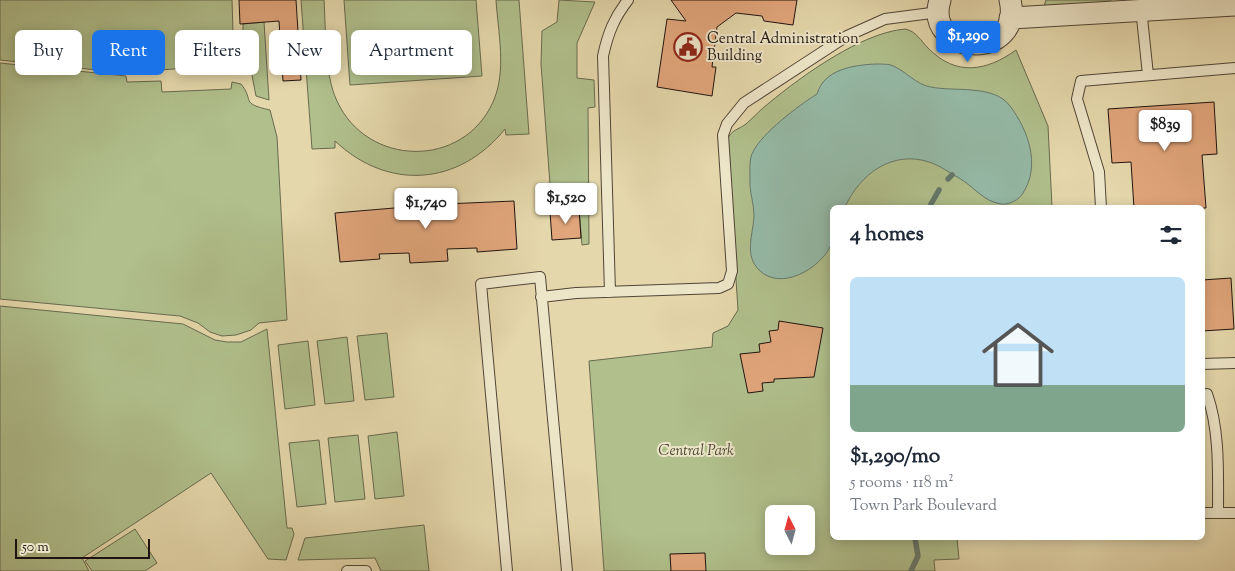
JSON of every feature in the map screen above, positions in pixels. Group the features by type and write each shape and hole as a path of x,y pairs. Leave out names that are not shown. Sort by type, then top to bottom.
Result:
{"street":[{"path":"939,6 944,29 952,38 963,44 975,46 987,44 1006,29 1010,9 1141,5 1235,5"}],"lane":[{"path":"610,292 603,56 608,32 615,16 628,0"},
{"path":"1141,5 1148,75"},
{"path":"541,297 610,292 719,288 728,284 732,271 723,135 727,124 744,103 847,36 885,19 939,6"},
{"path":"1101,205 1099,172 1076,99 1081,81 1235,68"},
{"path":"507,571 481,284 540,277 567,571"},
{"path":"1205,364 1235,363"},
{"path":"1207,394 1214,414 1218,512"},
{"path":"1205,513 1235,512"},
{"path":"347,571 366,571"}],"green space":[{"path":"0,0 232,0 233,30 175,30 175,69 165,70 165,30 92,30 92,69 82,68 82,30 15,30 15,62 0,60"},
{"path":"301,0 324,0 325,30 303,30"},
{"path":"344,0 476,0 482,76 350,85"},
{"path":"496,0 519,0 529,134 506,135 505,129 487,148 466,162 445,171 423,175 400,174 377,168 356,157 335,141 335,148 312,149 307,75 330,75 337,101 351,123 370,138 392,148 415,151 438,149 460,139 479,124 493,102 497,90 500,77 501,51"},
{"path":"559,0 595,2 577,43 577,78 594,80 595,107 588,108 589,244 582,245 579,209 552,211 541,64 542,31 557,22"},
{"path":"1046,0 1111,0 1110,4 1044,6"},
{"path":"264,22 269,100 256,96 252,75 259,75 259,30 243,30 243,24"},
{"name":"Central Park","path":"905,29 915,34 928,48 949,64 961,67 972,68 994,63 1016,50 1048,126 1052,205 830,205 830,540 957,540 959,559 934,560 935,571 604,571 589,361 712,347 713,333 728,326 738,310 727,140 733,132 746,124 763,108 815,68 870,38"},
{"path":"0,63 15,65 15,75 82,75 82,71 92,72 92,75 126,76 127,82 161,81 162,92 231,89 232,82 241,84 251,103 260,108 270,110 277,137 287,320 259,323 251,330 236,335 222,336 210,332 198,323 180,316 0,299"},
{"path":"0,306 183,324 215,340 227,342 241,342 267,329 287,528 292,528 294,534 286,560 268,559 211,473 82,558 89,571 0,571"},
{"path":"387,333 394,397 365,400 357,336"},
{"path":"347,337 354,401 325,404 317,341"},
{"path":"308,341 315,405 285,409 278,345"},
{"path":"397,432 404,496 375,499 368,436"},
{"path":"358,435 365,499 335,502 328,438"},
{"path":"319,440 326,504 297,507 289,443"},
{"path":"424,525 429,571 381,571 375,558 298,560 305,538"},
{"path":"135,529 157,563 145,571 92,571 85,561"}],"shaded area":[{"path":"891,65 926,86 973,90 994,94 1003,99 1016,115 1027,137 1032,159 1028,182 1019,198 1010,203 1001,204 984,197 964,181 933,163 915,159 902,159 890,162 868,175 859,184 846,205 830,205 830,247 819,262 810,269 789,278 778,279 768,276 754,264 750,244 754,216 750,188 750,168 753,152 772,128 817,94 826,79 841,70 858,66"}],"building":[{"path":"239,0 296,0 298,30 280,30 279,21 240,24"},
{"name":"Central Administration Building","path":"671,0 797,0 793,25 764,21 762,16 736,13 717,27 712,67 716,67 712,96 657,87 667,19 686,21"},
{"path":"283,75 301,75 301,80 283,81"},
{"path":"1214,102 1217,154 1202,155 1206,208 1205,205 1134,205 1131,162 1112,163 1108,109"},
{"path":"442,195 445,204 514,201 517,249 477,252 477,248 447,249 448,261 410,263 409,253 379,254 380,259 340,262 335,213 406,207 405,197"},
{"path":"579,209 581,238 552,240 550,212"},
{"path":"1231,278 1234,329 1205,331 1205,280"},
{"path":"779,321 823,328 814,377 774,379 774,382 762,383 763,391 748,393 740,354 760,352 759,344 771,342 769,331 778,330"},
{"path":"705,553 706,571 671,571 670,554"}],"waterway":[{"path":"948,179 952,175"},
{"path":"931,204 939,190"},
{"path":"911,571 918,556 915,540"}],"place":[{"name":"Central Administration Building","path":"688,47"}]}
